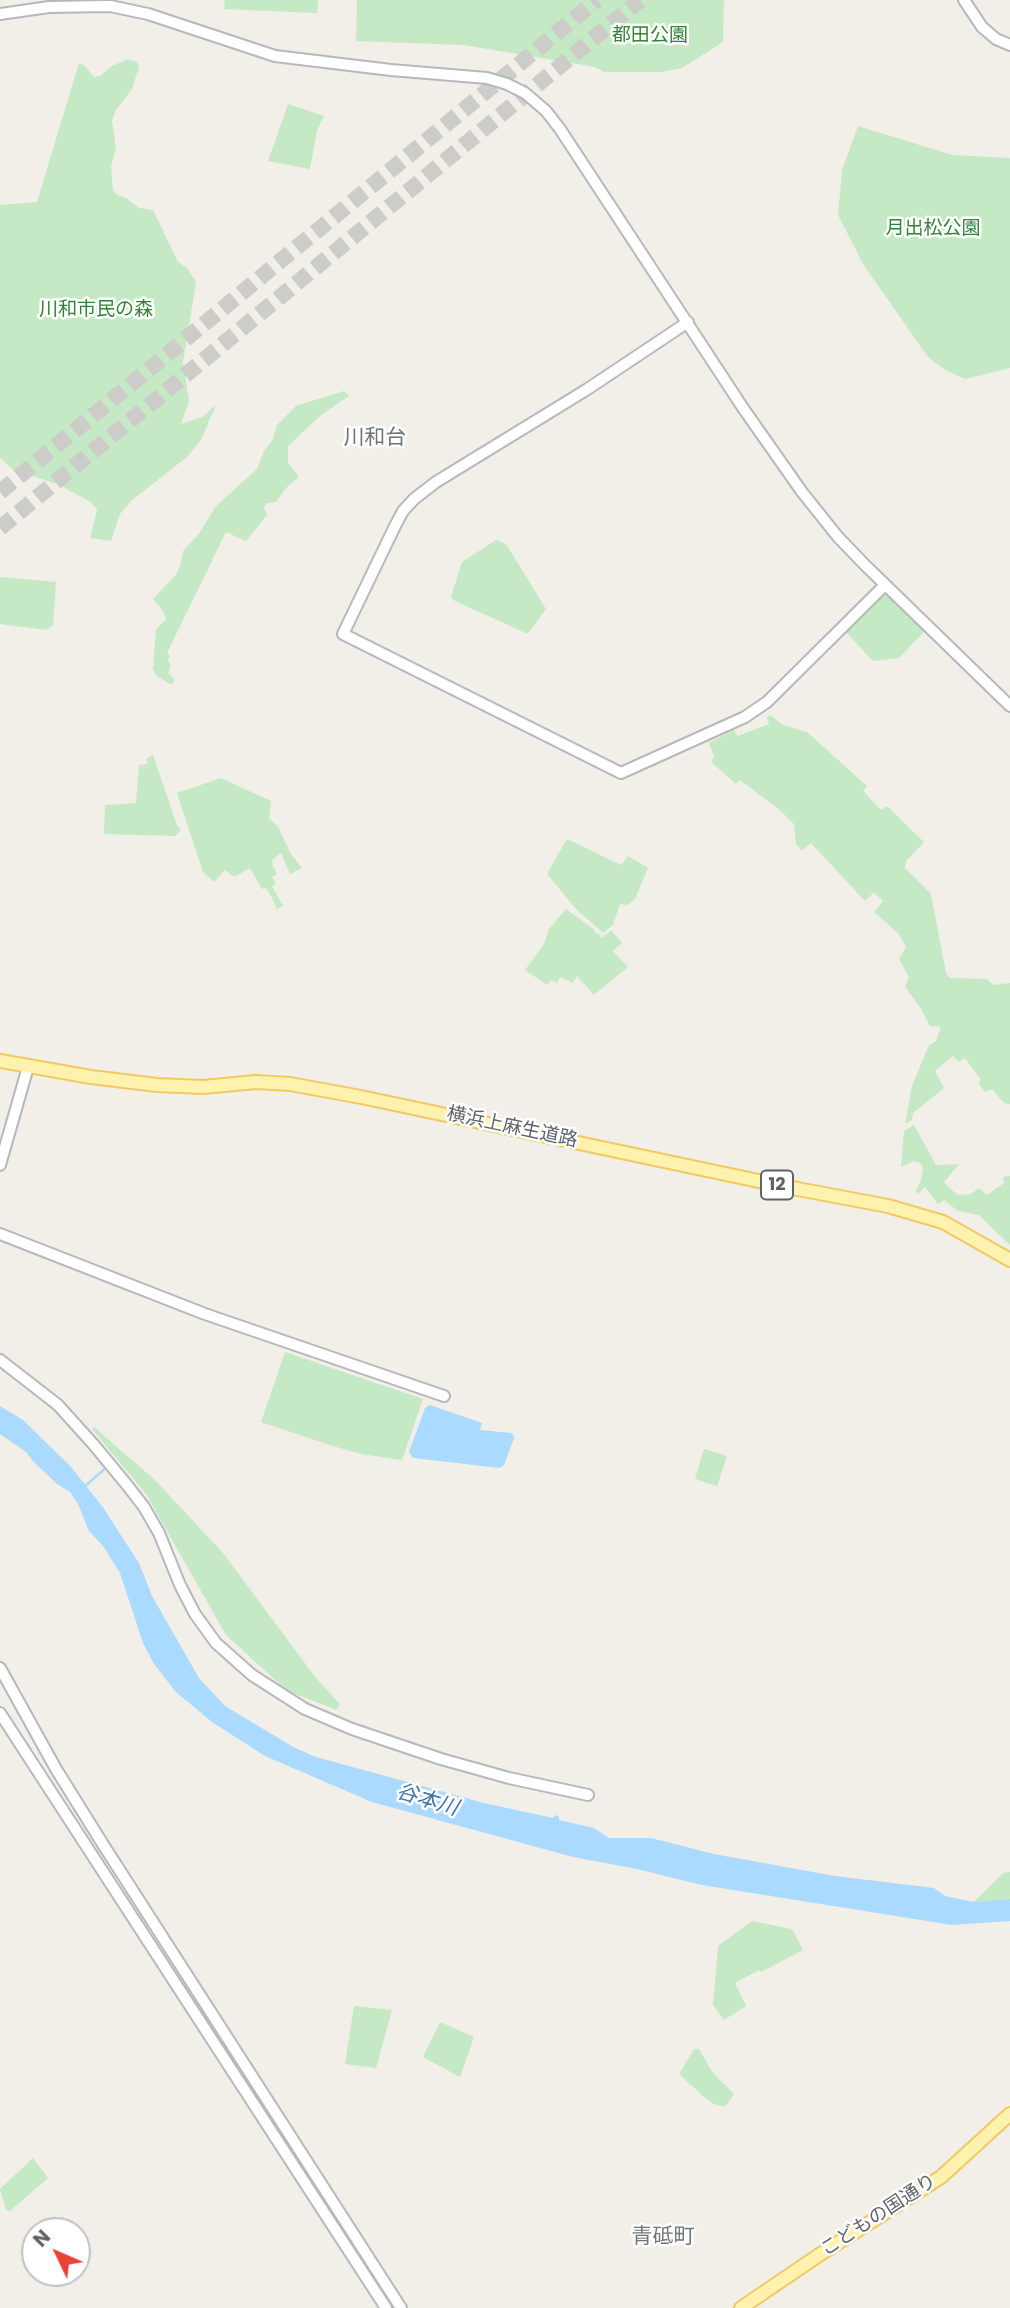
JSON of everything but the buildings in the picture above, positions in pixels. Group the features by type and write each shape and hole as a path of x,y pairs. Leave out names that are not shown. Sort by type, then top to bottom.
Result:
{"main road":[{"name":"横浜上麻生道路","path":"0,1061 157,1085 203,1087 256,1082 290,1084 361,1097 888,1206 943,1222 1010,1260"},
{"name":"こどもの国通り","path":"741,2308 941,2177 1010,2114"}],"street":[{"path":"964,0 982,27 996,39 1010,45"},
{"path":"0,14 49,7 110,6 148,14 275,56 487,78 525,93 553,120 743,408 802,492 838,537 1010,706"},
{"path":"688,322 586,390 436,482 414,499 395,526 343,634 621,773 745,717 767,702 885,585"},
{"path":"0,1165 28,1067"},
{"path":"0,1234 205,1314 444,1395"},
{"path":"0,1360 58,1405 94,1445 152,1520 180,1585 195,1614 209,1633 234,1660 280,1695 312,1712 390,1743 509,1778 588,1795"},
{"path":"0,1668 56,1769 104,1846 401,2308"},
{"path":"0,1713 386,2308"}],"green space":[{"path":"225,0 318,0 317,13 224,9"},
{"name":"都田公園","path":"357,0 724,0 723,42 682,68 661,72 604,72 595,67 464,45 356,41"},
{"name":"川和市民の森","path":"128,59 137,62 139,67 132,89 116,110 112,121 116,148 111,167 113,190 139,208 153,210 178,262 187,268 196,282 183,362 189,401 181,424 202,417 216,405 201,440 187,457 132,500 120,514 111,541 90,538 97,510 91,502 57,484 13,470 0,458 0,205 37,202 79,63 94,77"},
{"path":"288,104 324,116 317,130 310,169 268,161"},
{"name":"月出松公園","path":"858,126 952,155 1010,158 1010,368 965,379 945,370 928,357 863,264 838,215 842,170"},
{"path":"344,391 349,396 321,415 288,446 288,463 299,477 286,488 276,502 267,503 264,508 267,515 246,541 226,532 167,653 171,666 168,673 175,680 172,685 155,675 153,670 156,629 166,619 153,599 176,575 183,551 198,535 216,506 257,469 264,451 273,439 277,425 296,406"},
{"path":"496,540 506,544 546,609 528,634 451,597 462,562"},
{"path":"0,577 56,582 53,625 47,630 0,624"},
{"path":"886,589 926,630 899,658 873,661 844,630"},
{"path":"770,715 783,725 807,732 867,786 863,791 881,810 887,806 924,842 906,861 905,868 931,894 946,973 950,978 987,979 993,985 1010,983 1010,1104 1004,1103 992,1089 985,1092 978,1083 981,1080 965,1058 959,1062 953,1056 935,1071 944,1088 913,1113 912,1120 905,1124 912,1086 929,1045 936,1041 941,1027 930,1026 905,987 909,977 899,959 906,947 899,934 874,912 883,901 874,892 865,901 811,843 802,851 796,844 794,824 780,810 740,780 736,784 711,762 714,756 709,743 734,730 738,736 769,724 767,717"},
{"path":"153,755 181,830 175,836 104,834 105,805 136,803 139,765 147,764 147,758"},
{"path":"221,778 271,801 269,818 278,827 291,854 302,868 290,874 281,853 272,860 277,874 272,877 276,884 272,886 283,906 277,909 266,888 262,889 250,868 234,877 225,870 214,882 203,872 177,793"},
{"path":"567,839 621,865 628,856 648,868 635,899 628,905 620,904 613,925 603,933 577,910 547,874"},
{"path":"566,909 595,930 595,934 598,933 602,938 611,930 622,943 613,951 628,967 594,995 577,976 573,983 560,977 557,983 551,980 547,985 525,970 544,944 549,929"},
{"path":"914,1125 936,1165 959,1164 944,1182 957,1195 971,1194 979,1188 987,1195 1004,1183 1003,1177 1010,1176 1010,1245 979,1215 958,1211 944,1200 938,1204 925,1187 918,1194 916,1191 923,1168 920,1163 914,1161 901,1167 904,1131"},
{"path":"285,1352 423,1399 402,1460 361,1454 261,1422"},
{"path":"94,1427 155,1480 223,1553 316,1678 340,1704 336,1710 286,1690 226,1635 146,1494 92,1429"},
{"path":"704,1449 727,1456 717,1486 695,1479"},
{"path":"1010,1872 1010,1899 974,1902 1003,1873"},
{"path":"752,1921 792,1929 803,1950 735,1983 746,2006 724,2020 713,2005 718,1946"},
{"path":"354,2006 392,2010 376,2068 345,2064"},
{"path":"440,2022 474,2037 460,2077 423,2057"},
{"path":"694,2049 699,2049 713,2073 734,2094 725,2107 704,2097 679,2074"},
{"path":"33,2158 48,2178 10,2211 6,2210 0,2189"}],"water":[{"path":"430,1405 482,1423 480,1430 512,1433 514,1438 504,1465 500,1468 413,1458 409,1452 425,1408"},
{"name":"谷本川","path":"0,1406 23,1420 71,1467 102,1506 139,1563 152,1596 199,1678 225,1706 295,1748 316,1757 484,1803 553,1818 555,1815 559,1820 594,1828 609,1838 651,1838 714,1854 835,1876 934,1888 945,1896 974,1902 1010,1899 1010,1921 952,1925 702,1885 573,1857 372,1802 265,1756 212,1722 176,1692 154,1664 143,1643 120,1573 103,1546 89,1531 70,1492 57,1484 26,1452 0,1434"}],"waterway":[{"path":"84,1487 108,1466"}],"tunnel":[{"path":"0,492 597,0"},
{"path":"0,528 640,0"}],"district":[{"name":"川和台","path":"375,439"},
{"name":"青砥町","path":"663,2238"}]}
